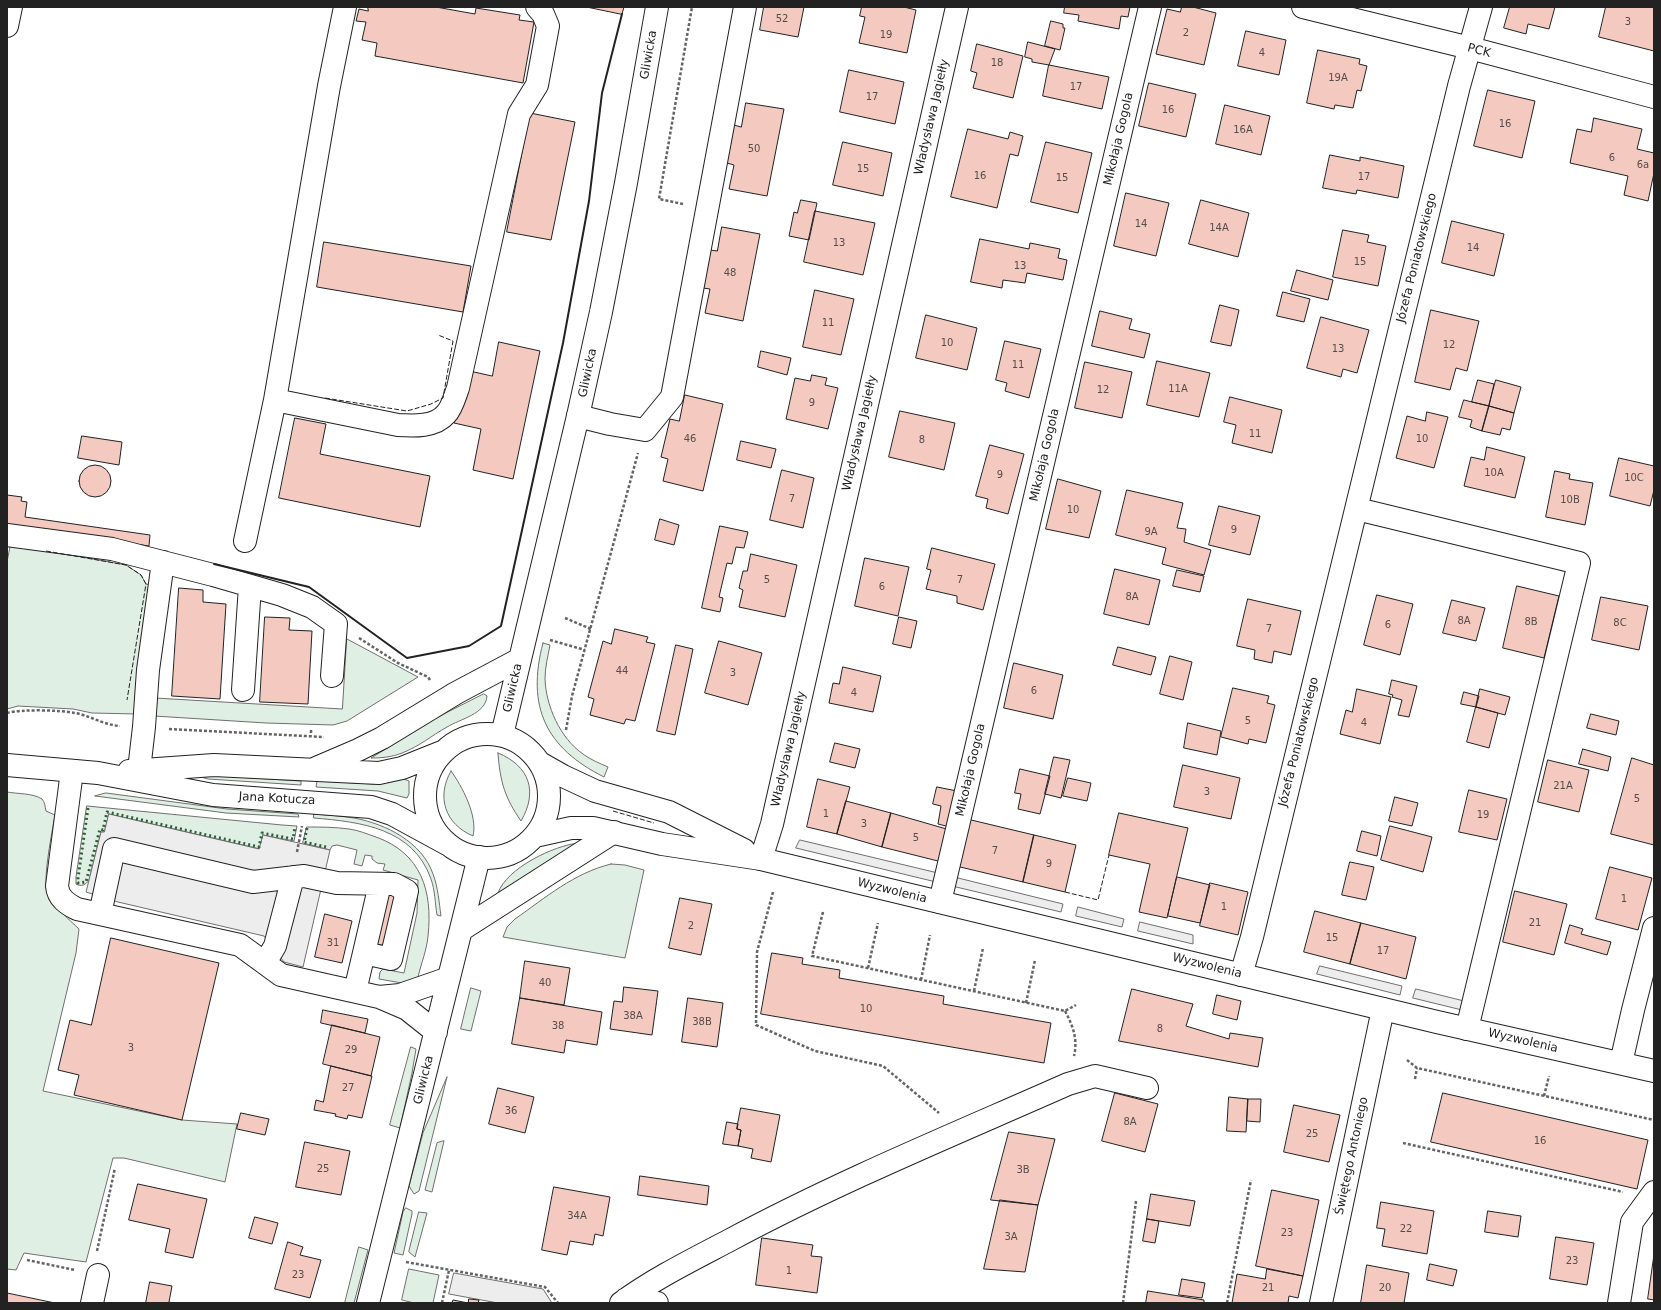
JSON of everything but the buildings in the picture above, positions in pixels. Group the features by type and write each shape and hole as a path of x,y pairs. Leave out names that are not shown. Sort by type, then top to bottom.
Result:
{"street":[{"path":"7,26 11,7"},
{"path":"245,541 275,400 329,86 345,7"},
{"path":"275,400 398,425 412,426 433,423 447,414 458,388 519,114 537,85 548,26 543,14 537,7"},
{"name":"Gliwicka","path":"502,735 578,416 615,243 657,7"},
{"path":"578,416 644,430 672,397 745,7"},
{"name":"Władysława Jagiełły","path":"762,859 772,824 957,7"},
{"name":"Mikołaja Gogola","path":"940,902 1150,7"},
{"name":"PCK","path":"1303,7 1470,48 1654,97"},
{"name":"Józefa Poniatowskiego","path":"1241,974 1252,937 1455,102 1481,7"},
{"path":"1357,509 1579,563 1467,1029"},
{"path":"7,535 112,549 282,595 312,607 336,624 332,676"},
{"path":"139,770 148,670 163,562"},
{"path":"243,690 250,586"},
{"path":"309,771 382,738 456,692 520,659"},
{"path":"483,733 502,735 523,745 540,763 546,775 549,797 546,818 535,836 525,845 506,855 492,858 478,857 458,851 449,845 442,839 430,823 425,804 425,785 431,767 442,752 458,740 483,733"},
{"name":"Jana Kotucza","path":"98,773 214,765 309,771 379,773 402,768 442,752"},
{"name":"Wyzwolenia","path":"540,763 595,791 669,812 762,859"},
{"name":"Jana Kotucza","path":"7,765 98,773 213,795 371,807 392,814 449,845"},
{"path":"72,771 59,864 57,890 65,902 77,909 240,945 281,974 379,997 407,1009 436,1032"},
{"name":"Wyzwolenia","path":"535,836 571,828 593,828 662,844 762,859 1467,1029 1654,1071"},
{"path":"462,930 614,832"},
{"path":"100,914 114,849 253,882 304,876 337,883 394,884 407,891 392,959 364,953 355,991"},
{"name":"Gliwicka","path":"368,1303 462,930 478,857"},
{"path":"265,963 275,946 293,877"},
{"path":"1621,1063 1654,928"},
{"path":"379,997 400,995 450,978"},
{"name":"Świętego Antoniego","path":"1321,1303 1383,1009"},
{"path":"623,1301 684,1264 759,1224 869,1172 1068,1084 1095,1076 1147,1088"},
{"path":"1619,1303 1632,1222 1652,1195"},
{"path":"92,1303 98,1275"},
{"path":"623,1301 658,1303"}],"path":[{"path":"659,199 692,7"},
{"path":"566,730 572,696 644,430"},
{"path":"565,618 591,629"},
{"path":"336,624 398,663 428,677"},
{"path":"527,634 585,650"},
{"path":"7,713 18,710 75,713 111,725 330,738"},
{"path":"311,728 311,733"},
{"path":"293,877 302,821"},
{"path":"773,892 757,952 756,1025 815,1051 883,1066 961,1131"},
{"path":"823,912 812,956 1065,1011 1076,1005"},
{"path":"868,968 878,923"},
{"path":"921,980 930,935"},
{"path":"974,991 983,948"},
{"path":"1026,1003 1035,960"},
{"path":"1065,1011 1073,1025 1076,1037 1076,1050 1068,1084"},
{"path":"1407,1060 1417,1068 1654,1120"},
{"path":"1415,1079 1417,1068"},
{"path":"1544,1096 1549,1076"},
{"path":"1403,1143 1652,1195"},
{"path":"27,1260 98,1275 96,1256 115,1168"},
{"path":"1227,1303 1251,1180"},
{"path":"1123,1303 1136,1201"},
{"path":"406,1262 545,1287 558,1303"},
{"path":"442,1303 449,1270"}],"green space":[{"path":"11,544 126,565 141,575 146,584 151,585 137,714 92,713 73,709 18,706 7,709 7,562"},
{"path":"347,639 418,677 347,721 333,725 266,723 154,716 155,698 342,709"},
{"path":"543,643 550,645 545,679 548,700 556,721 561,730 575,747 589,758 608,767 604,777 584,766 568,753 555,739 545,723 537,687 538,666"},
{"path":"484,694 487,696 486,702 477,712 472,715 447,727 420,744 402,753 387,757 371,758 436,718"},
{"path":"498,753 509,758 517,765 524,773 528,781 530,790 529,800 521,821 511,805 504,789 500,773"},
{"path":"451,771 468,802 473,820 473,836 463,831 456,824 446,809 444,790 446,781"},
{"path":"205,775 301,781 301,785 208,779 204,778"},
{"path":"404,779 409,781 409,794 407,798 378,791 316,787 317,781 374,784"},
{"path":"7,792 38,797 44,802 46,811 55,815 47,865 47,892 56,907 79,929 76,953 43,1091 182,1120 237,1124 225,1182 124,1158 113,1158 86,1262 24,1253 16,1270 7,1269"},
{"path":"106,793 227,809 298,814 299,817 226,813 95,796"},
{"path":"87,806 297,826 294,841 263,835 260,849 109,814 104,833 101,832 89,880 85,884 80,885 76,884 76,877"},
{"path":"314,814 349,817 366,821 390,830 412,844 428,863 433,874 441,916 437,915 431,879 423,862 412,849 398,838 383,831 350,822 314,818"},
{"path":"307,827 344,828 362,832 391,844 404,853 414,863 426,889 429,919 428,936 418,977 402,983 379,979 380,972 383,969 404,973 417,913 418,880 383,870 385,864 377,863 372,859 372,856 365,855 362,866 354,864 357,850 337,845 332,846 330,850 303,843"},
{"path":"578,843 498,893 503,884 511,875 532,860 556,849"},
{"path":"611,864 625,865 644,870 625,958 503,937 507,927 515,919 560,887 585,873"},
{"path":"471,988 481,991 471,1031 461,1029"},
{"path":"411,1047 416,1049 400,1128 390,1125"},
{"path":"447,1077 419,1191 414,1194 409,1186 423,1133"},
{"path":"444,1141 432,1192 425,1190 437,1143"},
{"path":"406,1208 412,1211 412,1214 403,1255 394,1253 403,1212"},
{"path":"419,1212 427,1213 415,1257 409,1252"},
{"path":"359,1247 368,1250 354,1303 345,1303"},
{"path":"409,1269 439,1275 433,1303 414,1303 402,1300"}],"shaded area":[{"path":"109,814 259,849 263,835 330,850 303,967 284,962 264,936 118,902 86,892 101,832 104,832"},
{"path":"800,840 938,873 936,882 796,848"},
{"path":"954,877 1063,904 1061,912 952,886"},
{"path":"1078,907 1124,919 1122,927 1076,916"},
{"path":"1140,922 1193,935 1193,944 1138,931"},
{"path":"1320,966 1402,986 1400,995 1317,974"},
{"path":"1416,989 1464,1001 1462,1010 1413,998"},
{"path":"454,1273 543,1289 552,1303 498,1303 449,1294"}],"hedge":[{"path":"88,808 78,883 86,882 100,829 103,830 107,812 259,847 262,833 293,839 295,827"},
{"path":"307,828 304,842 326,847"}],"fence":[{"path":"325,398 407,411 431,404 443,398 453,341 438,335"},
{"path":"46,551 126,565 141,575 146,584 127,700"},
{"path":"613,811 654,823"},
{"path":"1065,892 1098,900 1109,855"}],"wall":[{"path":"214,564 309,587 407,658 469,646 501,626 563,343 589,201 602,93 622,14"}]}
